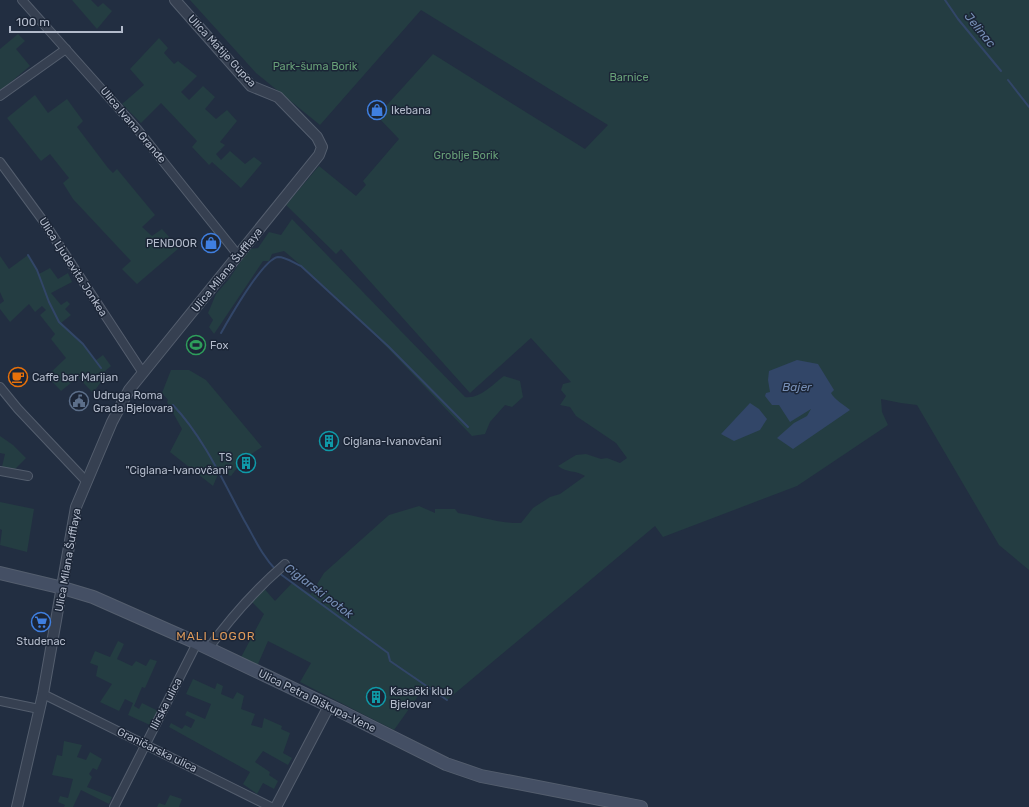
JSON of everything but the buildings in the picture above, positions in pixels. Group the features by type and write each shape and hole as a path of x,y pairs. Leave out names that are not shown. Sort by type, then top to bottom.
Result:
{"main road":[{"name":"Ulica Petra Biškupa-Vene","path":"0,573 63,588 93,597 197,643 446,764 481,776 641,807"}],"street":[{"name":"Ulica Ivana Granđe","path":"22,0 138,130 238,256"},
{"name":"Ulica Matije Gupca","path":"175,0 252,86 278,97 317,137 322,147"},
{"path":"0,96 66,49"},
{"name":"Ulica Milana Šufflaya","path":"17,807 43,694 63,588 76,507 112,422 129,390 319,156 322,147"},
{"name":"Ulica Ljudevita Jonkea","path":"0,162 44,222 142,374"},
{"path":"0,387 18,409 87,482"},
{"path":"0,471 28,476"},
{"path":"208,649 230,618 261,585 285,564"},
{"name":"Ilirska ulica","path":"114,807 197,643"},
{"name":"Graničarska ulica","path":"43,694 271,807"},
{"path":"0,701 39,709"},
{"path":"276,807 329,706"}],"green space":[{"path":"72,0 91,0 98,7 103,3 112,11 97,29"},
{"path":"190,0 1029,0 1029,570 999,545 917,405 881,399 882,412 888,425 797,486 663,537 655,526 447,700 426,685 394,730 300,682 311,663 268,641 255,671 238,663 264,614 248,598 261,585 275,601 292,583 311,594 324,573 389,515 419,506 435,513 435,509 455,509 458,513 498,521 521,523 533,508 550,497 560,494 585,476 565,470 558,466 576,455 586,454 601,459 607,458 620,463 627,458 616,443 576,416 570,407 560,405 566,396 561,390 563,384 571,382 531,338 470,393 341,249 336,254 286,205 319,166 356,196 366,185 363,181 399,139 377,116 433,54 585,149 608,125 421,10 320,125 256,73"},
{"path":"18,34 25,41 16,49 30,66 0,91 0,49"},
{"path":"159,38 168,48 164,53 174,64 178,61 197,76 181,92 189,100 203,86 215,97 205,109 216,119 227,110 237,121 220,142 225,145 216,154 221,160 230,151 245,164 254,157 262,163 241,188 212,162 209,165 192,147 197,141 161,103 141,123 122,104 144,85 130,69"},
{"path":"35,95 48,113 67,99 83,121 77,127 108,168 113,173 117,169 155,215 142,227 152,236 162,229 179,248 137,284 122,269 131,261 73,199 63,183 69,178 50,154 41,161 7,118"},
{"path":"292,219 465,397 481,394 504,376 520,381 523,397 512,407 505,405 490,422 485,434 472,436 357,318 309,272 284,251 272,254 269,261 263,261 214,334 209,327 213,320 208,313 216,294 229,279 249,249 258,248 269,232 281,235"},
{"path":"28,255 39,274 50,268 58,279 68,273 72,282 51,293 61,305 67,301 70,304 65,309 71,315 61,323 83,344 95,361 103,355 111,366 105,371 111,380 108,383 103,379 93,393 78,377 61,391 47,376 66,358 51,339 55,334 40,315 46,310 42,306 35,312 29,304 10,322 0,309 0,304 4,301 0,292 0,256 9,269"},
{"path":"171,370 189,370 206,380 262,447 244,459 231,476 219,472 213,486 170,452 182,429 167,402 168,400 162,393"},
{"path":"0,436 13,445 26,458 11,473 1,471 5,454 0,453"},
{"path":"0,502 34,509 27,552 0,545 2,530 0,529"},
{"path":"118,641 124,644 117,659 132,666 136,661 146,666 150,659 157,661 145,688 142,687 134,706 139,709 142,703 158,711 150,725 128,715 133,703 125,699 119,711 100,702 112,684 96,676 98,666 90,663 95,651 110,657"},
{"path":"193,679 215,689 217,683 223,686 221,694 233,699 237,692 244,696 241,709 255,714 251,725 262,728 264,718 282,726 281,729 290,733 283,753 292,758 288,765 263,751 255,762 270,772 269,775 278,781 274,789 263,783 257,794 243,784 250,772 169,727 171,723 182,729 185,725 191,728 195,720 185,715 187,711 205,719 211,704 186,694"},
{"path":"64,741 82,745 77,757 86,760 90,752 102,759 97,770 93,768 89,774 92,777 87,787 112,797 109,804 81,790 73,807 64,807 65,805 58,802 60,796 68,798 73,779 52,775 57,755 62,756"},
{"path":"170,795 182,799 179,807 157,807 159,803 165,805"}],"water":[{"name":"Bajer","path":"797,360 818,364 834,390 831,393 832,395 850,410 793,449 777,438 794,423 807,416 811,409 790,422 779,405 772,405 765,396 766,393 770,392 768,380 769,371"},
{"path":"750,403 759,409 767,419 760,430 734,441 721,434"}],"waterway":[{"name":"Jelinac","path":"945,0 958,19 1001,71"},
{"name":"Jelinac","path":"1008,80 1029,107"},
{"name":"Ciglarski potok","path":"28,255 37,270 49,302 59,322 83,344 101,368"},
{"path":"221,333 255,278 272,260 278,257 287,259 301,266 389,347 468,427"},
{"name":"Ciglarski potok","path":"173,405 204,446 258,546 266,559 276,570"},
{"name":"Ciglarski potok","path":"279,573 388,653 390,661 447,700"}],"place":[{"name":"Ikebana","path":"377,110"},
{"name":"PENDOOR","path":"211,243"},
{"name":"Fox","path":"196,345"},
{"name":"Caffe bar Marijan","path":"18,377"},
{"name":"Udruga Roma Grada Bjelovara","path":"79,401"},
{"name":"Ciglana-Ivanovčani","path":"329,441"},
{"name":"TS \"Ciglana-Ivanovčani\"","path":"246,463"},
{"name":"Studenac","path":"41,622"},
{"name":"Kasački klub Bjelovar","path":"376,697"}],"district":[{"name":"MALI LOGOR","path":"216,636"}],"park label":[{"name":"Park-šuma Borik","path":"315,66"},
{"name":"Barnice","path":"629,77"},
{"name":"Groblje Borik","path":"466,155"}]}
